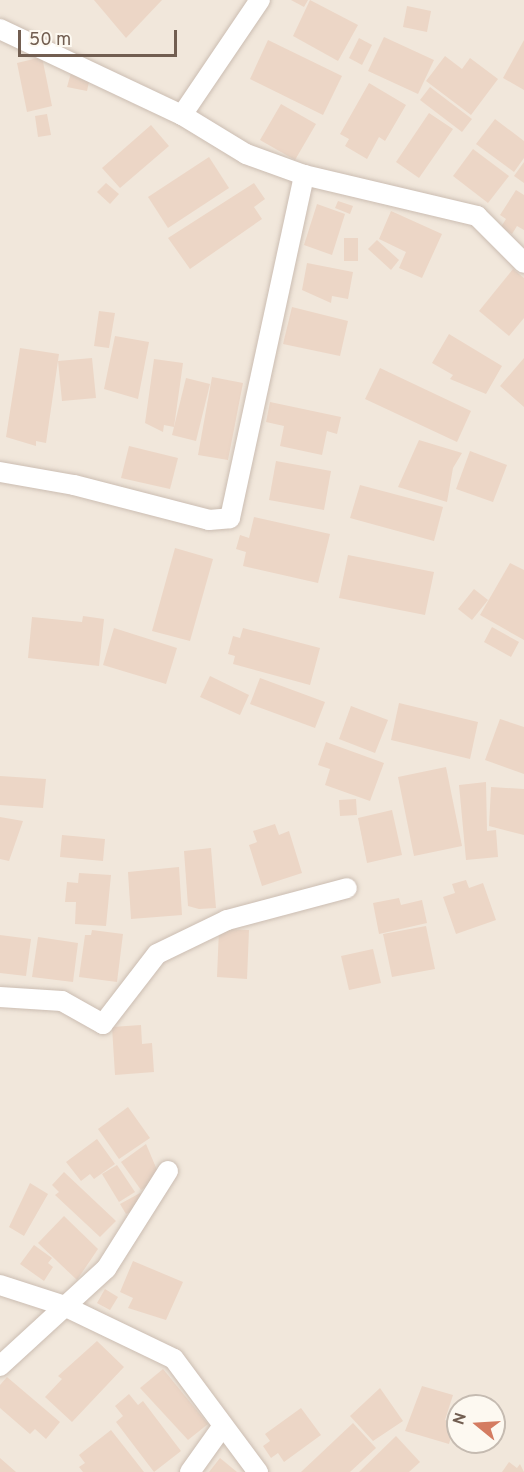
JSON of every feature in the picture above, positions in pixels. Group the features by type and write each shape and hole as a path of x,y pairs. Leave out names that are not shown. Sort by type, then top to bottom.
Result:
{"street":[{"path":"182,116 260,0"},
{"path":"0,29 182,116 246,154 304,175 477,216 524,263"},
{"path":"0,472 74,485 209,520 230,518 304,175"},
{"path":"0,997 62,1001 103,1024 157,954 227,920 347,888"},
{"path":"0,1366 62,1305 106,1269 168,1172"},
{"path":"0,1285 62,1305 174,1359 222,1427 258,1472"},
{"path":"190,1472 222,1427"}],"shaded area":[{"path":"0,0 524,0 524,1472 0,1472"}],"building":[{"path":"94,0 162,0 126,38"},
{"path":"291,0 308,0 304,7"},
{"path":"310,0 358,25 338,61 293,36"},
{"path":"407,6 431,11 427,32 403,27"},
{"path":"384,37 434,60 418,94 368,71"},
{"path":"359,38 372,45 362,65 349,58"},
{"path":"268,40 342,76 323,115 250,79"},
{"path":"524,40 524,90 503,78"},
{"path":"445,56 462,69 470,58 498,79 471,115 426,81"},
{"path":"42,57 52,106 27,112 17,63"},
{"path":"71,73 90,77 87,91 67,87"},
{"path":"369,83 406,105 385,141 379,137 367,159 345,146 349,139 340,134"},
{"path":"430,87 472,119 462,132 420,100"},
{"path":"281,104 316,124 295,160 260,140"},
{"path":"429,113 453,129 419,178 396,162"},
{"path":"47,114 51,135 38,137 35,116"},
{"path":"495,119 524,141 524,158 514,172 476,144"},
{"path":"151,125 169,146 120,188 102,168"},
{"path":"473,149 509,176 488,203 453,176"},
{"path":"209,157 229,188 168,228 148,197"},
{"path":"524,162 524,183 514,176"},
{"path":"106,183 119,194 110,204 97,192"},
{"path":"254,183 265,199 254,207 262,219 190,269 168,238"},
{"path":"516,190 524,195 524,230 517,226 512,234 501,227 506,219 500,215"},
{"path":"338,201 353,206 350,214 335,208"},
{"path":"317,204 345,214 332,255 304,245"},
{"path":"391,211 442,234 422,278 399,268 406,252 379,239"},
{"path":"344,238 358,238 358,261 344,261"},
{"path":"377,240 399,260 391,270 368,249"},
{"path":"307,263 353,272 348,299 332,296 331,303 302,290"},
{"path":"513,269 524,278 524,318 509,336 479,311"},
{"path":"292,307 348,321 340,356 283,344"},
{"path":"99,311 115,313 109,348 94,346"},
{"path":"449,334 502,366 486,394 450,379 453,375 432,363"},
{"path":"115,336 149,342 138,399 104,389"},
{"path":"20,348 59,354 46,443 36,441 36,446 6,437"},
{"path":"92,358 96,398 62,401 58,361"},
{"path":"524,358 524,407 500,386"},
{"path":"154,359 183,363 174,427 164,425 163,432 145,423"},
{"path":"380,368 471,411 457,442 365,399"},
{"path":"212,377 243,383 228,460 198,455"},
{"path":"186,378 210,384 196,441 172,435"},
{"path":"270,402 341,417 337,434 327,431 322,455 280,446 284,426 266,422"},
{"path":"419,440 462,453 453,468 447,502 398,487"},
{"path":"129,446 178,458 170,489 121,478"},
{"path":"470,451 507,465 493,502 456,489"},
{"path":"276,461 331,471 324,510 269,500"},
{"path":"360,485 443,507 434,541 350,518"},
{"path":"254,517 330,534 318,583 243,566 246,552 236,549 240,535 249,538"},
{"path":"175,548 213,559 190,641 152,631"},
{"path":"348,555 434,572 425,615 339,598"},
{"path":"510,563 524,570 524,640 480,615"},
{"path":"474,589 488,600 472,620 458,609"},
{"path":"83,616 104,619 99,666 28,658 32,617 82,622"},
{"path":"492,627 519,642 511,657 484,642"},
{"path":"114,628 177,648 166,684 103,665"},
{"path":"243,628 320,648 310,685 233,664 235,656 228,654 233,636 240,638"},
{"path":"210,676 249,695 240,715 200,697"},
{"path":"260,678 325,702 315,728 250,704"},
{"path":"399,703 478,722 470,759 391,740"},
{"path":"351,706 388,720 375,753 339,739"},
{"path":"500,719 524,727 524,774 485,760"},
{"path":"326,742 384,763 370,801 325,785 330,769 318,765"},
{"path":"446,767 462,846 414,856 398,777"},
{"path":"0,776 46,779 43,808 0,805"},
{"path":"486,782 487,831 496,830 498,857 466,860 459,785"},
{"path":"491,787 524,789 524,835 489,826"},
{"path":"356,799 357,815 340,816 339,800"},
{"path":"392,810 402,855 367,863 358,818"},
{"path":"0,817 23,821 9,861 0,859"},
{"path":"275,824 279,835 289,831 302,873 262,886 249,845 257,842 253,831"},
{"path":"62,835 105,839 103,861 60,857"},
{"path":"211,848 216,908 199,909 188,906 184,851"},
{"path":"179,867 182,915 131,919 128,872"},
{"path":"79,873 111,875 106,926 75,924 76,902 65,902 67,882 78,883"},
{"path":"466,880 469,888 483,883 496,920 456,934 443,897 455,893 452,884"},
{"path":"399,898 401,905 422,900 427,923 379,934 373,903"},
{"path":"426,926 435,969 392,977 383,934"},
{"path":"219,929 249,930 247,979 217,977"},
{"path":"92,930 123,934 117,982 79,977 85,935 91,935"},
{"path":"0,935 31,939 26,976 0,973"},
{"path":"38,937 78,943 73,982 32,977"},
{"path":"373,949 381,983 349,990 341,956"},
{"path":"141,1025 142,1044 152,1043 154,1072 115,1075 112,1027"},
{"path":"128,1107 150,1138 119,1159 98,1129"},
{"path":"97,1139 115,1164 94,1179 90,1174 81,1181 66,1162"},
{"path":"146,1144 160,1177 141,1190 121,1162"},
{"path":"117,1165 135,1192 119,1202 102,1174"},
{"path":"64,1172 116,1221 100,1237 55,1195 59,1192 52,1185"},
{"path":"30,1183 48,1194 24,1236 9,1227"},
{"path":"140,1193 146,1203 126,1214 120,1204"},
{"path":"64,1216 98,1249 77,1280 38,1243"},
{"path":"34,1245 52,1258 48,1263 53,1267 44,1281 20,1264"},
{"path":"133,1261 183,1282 166,1320 128,1308 133,1298 120,1292"},
{"path":"105,1289 118,1297 110,1310 97,1303"},
{"path":"97,1341 124,1367 72,1422 45,1397 62,1379 58,1376"},
{"path":"163,1369 208,1424 188,1440 140,1388"},
{"path":"7,1377 60,1422 46,1439 35,1429 30,1434 0,1408 0,1385"},
{"path":"422,1386 450,1394 446,1394 446,1443 405,1431"},
{"path":"380,1388 403,1421 373,1441 350,1416"},
{"path":"129,1394 138,1405 143,1401 181,1451 154,1472 116,1422 123,1416 115,1406"},
{"path":"301,1408 321,1435 284,1462 278,1453 271,1458 263,1446 270,1441 265,1434"},
{"path":"353,1423 376,1448 350,1472 301,1472"},
{"path":"111,1430 144,1472 83,1472 79,1467 85,1463 79,1455"},
{"path":"396,1436 420,1462 409,1472 359,1472"},
{"path":"0,1458 16,1472 0,1472"},
{"path":"220,1458 237,1472 209,1472"},
{"path":"509,1462 517,1468 520,1464 524,1472 502,1472"}]}
